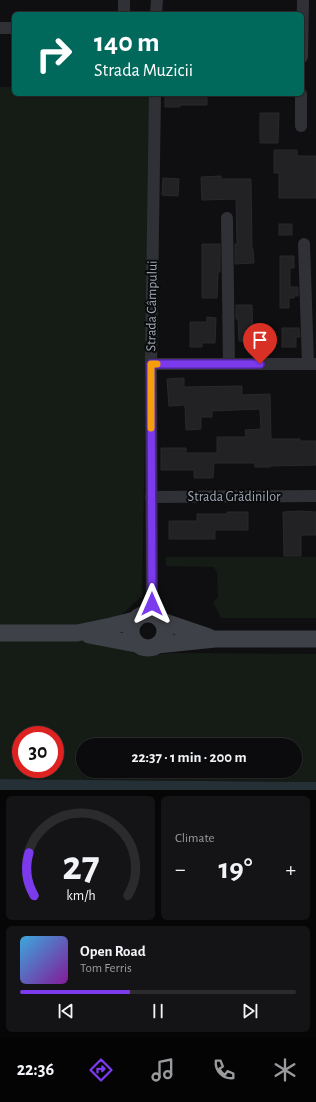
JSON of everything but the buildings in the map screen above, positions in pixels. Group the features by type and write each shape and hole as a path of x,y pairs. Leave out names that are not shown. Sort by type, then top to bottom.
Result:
{"main road":[{"path":"136,644 131,634 131,628 135,620 144,614 157,617 215,639"},
{"path":"157,617 164,626 165,631 164,637 157,646"},
{"path":"77,633 135,620"},
{"path":"0,633 77,633 136,644 146,648 215,639 316,640"}],"street":[{"path":"124,0 124,12"},
{"path":"156,0 156,12"},
{"path":"303,0 303,12"},
{"path":"0,28 12,28"},
{"name":"Strada Câmpului","path":"155,96 151,364 151,497 157,617"},
{"path":"301,96 301,126"},
{"path":"227,218 229,364"},
{"path":"151,364 312,364 304,244"},
{"name":"Strada Grădinilor","path":"151,497 316,496"}],"shaded area":[{"path":"0,87 12,87 12,96 151,96 142,596 119,617 120,648 143,656 172,653 316,654 316,782 0,779"},
{"path":"166,557 316,557 316,618 221,618 213,602 218,597 217,573 214,567 166,566"},
{"path":"0,779 316,782 316,790 0,790"}],"slow traffic":[{"path":"151,428 151,364 157,364"}],"route":[{"path":"152,604 151,364 260,364"}]}
